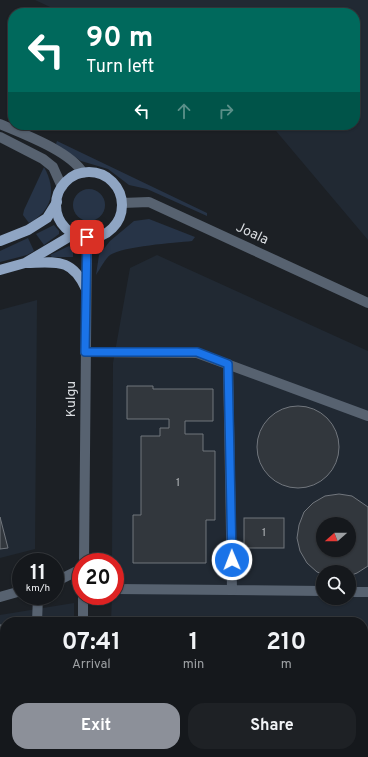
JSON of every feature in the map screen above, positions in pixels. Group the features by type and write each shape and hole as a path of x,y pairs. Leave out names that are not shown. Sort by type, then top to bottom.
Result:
{"main road":[{"path":"0,241 28,230 47,218 57,202 62,187 81,170 98,174 112,181 118,189 122,203 122,210 118,221 111,230 102,235 87,237 74,234 62,224 58,213 57,202"},
{"path":"0,270 25,263 74,234"},
{"path":"25,263 65,263 80,276 86,289"}],"street":[{"path":"14,130 50,146 81,170"},
{"path":"0,137 43,159 53,166 62,187"},
{"name":"Joala","path":"122,203 149,202 368,302"},
{"name":"Kulgu","path":"84,553 87,237"},
{"path":"85,352 197,352 368,416"},
{"path":"228,364 232,590"},
{"path":"124,589 316,591"},
{"path":"356,592 368,592"},
{"path":"0,597 12,594"},
{"path":"37,617 38,605"},
{"path":"83,605 83,617"}],"shaded area":[{"path":"35,0 368,0 368,240 275,130 360,130 360,8 52,8"},
{"path":"57,141 207,213 207,216 147,189 129,185 108,169 81,161 56,144"},
{"path":"44,167 50,184 50,199 43,212 29,223 23,215 24,210"},
{"path":"89,189 95,190 102,196 105,205 104,211 98,218 89,221 83,220 76,214 73,205 74,199 80,192"},
{"path":"149,219 195,237 192,241 150,245 117,252 108,257 96,275 99,255 110,241 134,221"},
{"path":"54,225 59,231 59,234 44,245 36,234"},
{"path":"28,238 34,251 27,255 0,262 0,251"},
{"path":"69,246 73,250 73,257 52,257 50,255"},
{"path":"157,255 368,351 368,617 111,617 112,605 124,605 124,553 112,553 113,363 130,268"},
{"path":"37,300 35,549 19,553 12,553 12,555 0,558 0,310"},
{"path":"72,603 72,605 74,605 74,617 0,617 0,615 62,605"}],"building":[{"path":"127,386 153,386 153,389 213,389 213,421 185,421 185,434 203,434 203,451 215,451 215,520 206,520 206,563 133,563 133,515 141,515 141,436 160,436 160,428 169,428 169,419 127,419"},
{"path":"290,406 306,406 321,413 332,424 339,439 339,455 336,463 327,476 314,485 306,488 290,488 275,481 264,470 257,455 257,439 264,424 275,413"},
{"path":"339,494 352,496 368,507 368,566 356,573 356,565 316,565 316,571 307,563 300,551 297,538 299,525 304,512 313,503 325,496"},
{"path":"0,517 8,548 0,549"},
{"path":"244,518 284,518 284,548 244,548"}],"route":[{"path":"87,237 85,352 197,352 228,364 232,560"}]}
